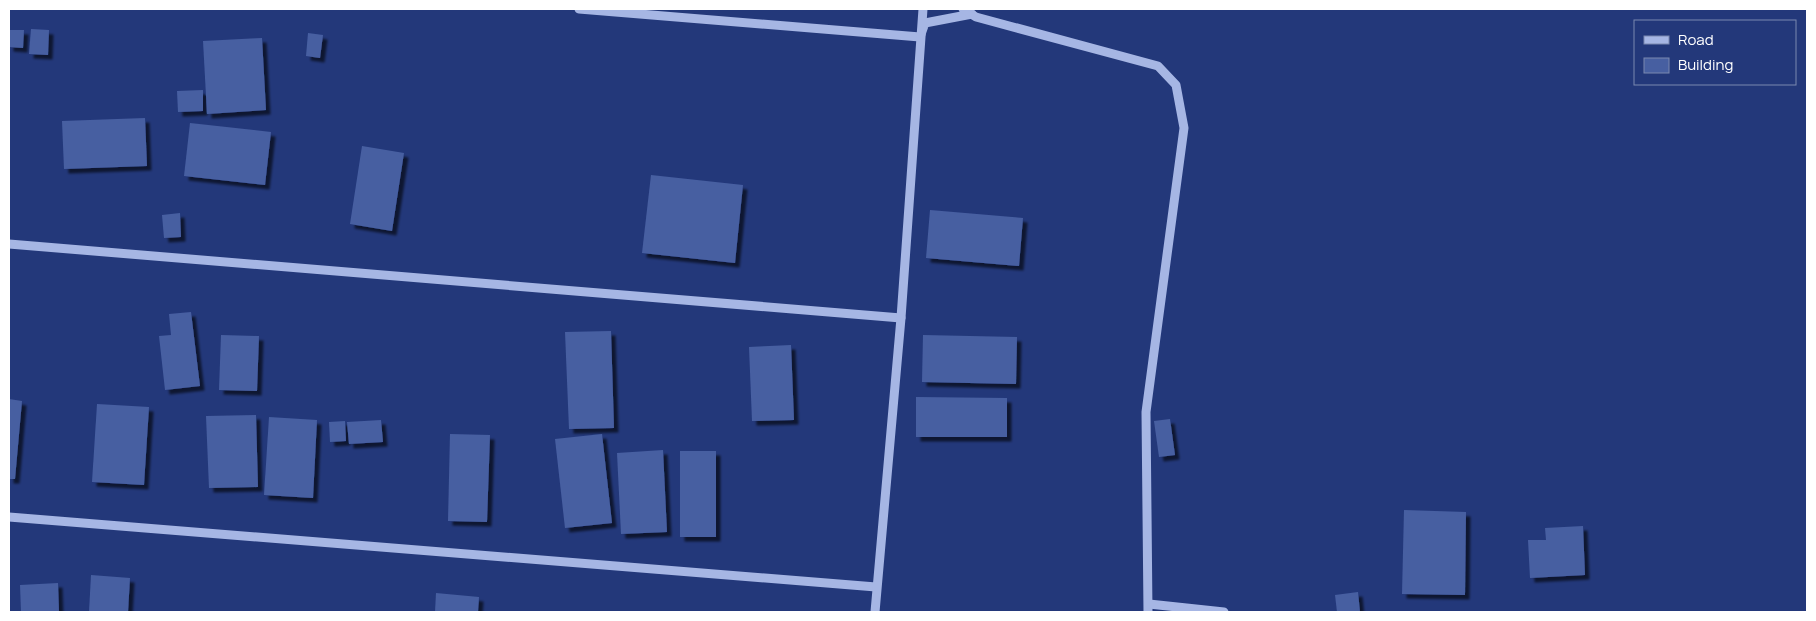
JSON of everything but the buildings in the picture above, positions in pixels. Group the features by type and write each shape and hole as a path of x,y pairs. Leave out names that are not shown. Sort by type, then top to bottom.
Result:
{"street":[{"path":"579,9 920,37"},
{"path":"874,612 901,318 923,9"},
{"path":"963,9 972,14 1106,54 1158,66 1176,85 1184,128 1146,412 1149,608 1224,612"},
{"path":"920,37 924,23 972,14"},
{"path":"9,244 901,318"},
{"path":"9,517 876,587"}]}
